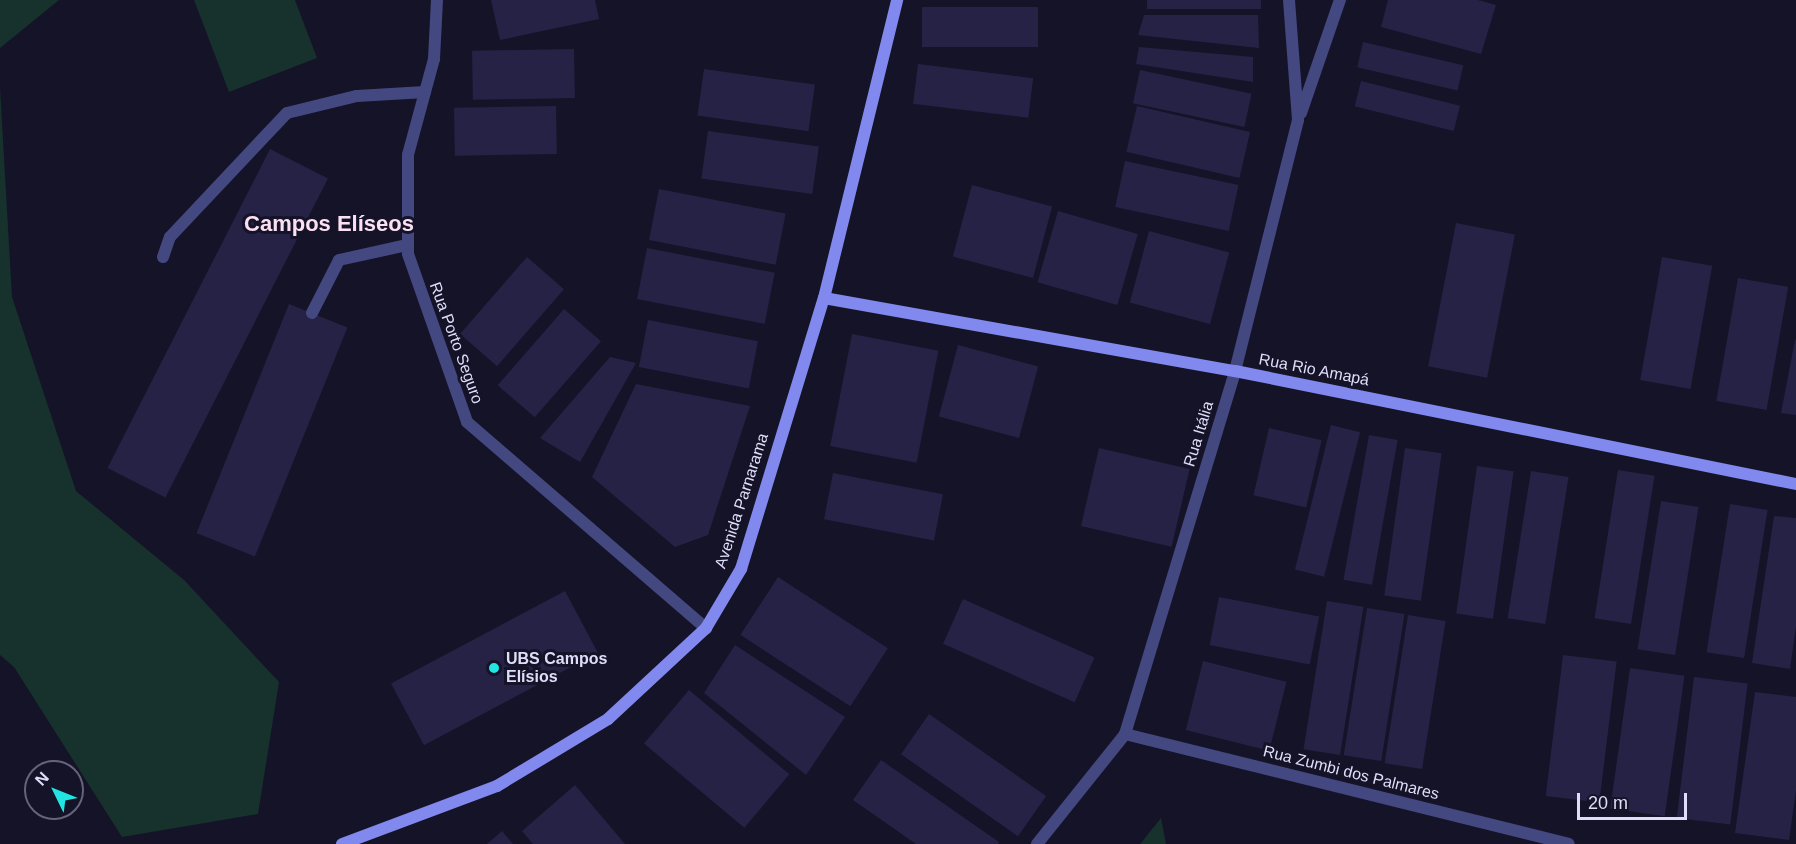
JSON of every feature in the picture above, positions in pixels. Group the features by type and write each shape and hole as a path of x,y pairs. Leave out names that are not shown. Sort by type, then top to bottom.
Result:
{"main road":[{"name":"Avenida Parnarama","path":"342,844 497,786 608,719 706,628 741,568 824,298 897,0"},
{"name":"Rua Rio Amapá","path":"824,298 1235,371 1796,484"}],"street":[{"name":"Rua Porto Seguro","path":"437,0 434,59 408,156 407,245 441,355 468,422 706,628"},
{"name":"Rua Itália","path":"1037,844 1125,734 1235,371 1298,120 1290,0"},
{"path":"1298,120 1340,0"},
{"path":"163,257 170,237 286,113 357,96 424,92"},
{"path":"312,314 339,260 407,245"},
{"name":"Rua Zumbi dos Palmares","path":"1125,734 1541,841 1569,844"}],"green space":[{"path":"0,0 59,0 0,48"},
{"path":"194,0 295,0 317,58 229,92"},
{"path":"0,88 12,297 76,491 184,580 279,682 258,814 122,837 84,777 84,760 73,760 14,667 0,655"},
{"path":"1161,818 1166,844 1140,844"}],"building":[{"path":"491,0 595,0 599,19 500,40"},
{"path":"1147,0 1261,0 1261,9 1147,9"},
{"path":"1388,0 1478,0 1496,5 1481,54 1381,27"},
{"path":"922,7 1038,7 1038,47 922,47"},
{"path":"1144,15 1258,15 1259,48 1138,35"},
{"path":"1363,42 1463,65 1458,91 1357,67"},
{"path":"1139,47 1253,57 1253,82 1136,64"},
{"path":"574,49 575,98 473,100 472,51"},
{"path":"918,64 1033,78 1028,118 913,104"},
{"path":"704,69 815,85 808,131 697,116"},
{"path":"1140,70 1252,94 1244,127 1133,103"},
{"path":"1361,81 1460,106 1454,131 1355,106"},
{"path":"556,106 557,154 455,156 454,108"},
{"path":"1137,106 1250,132 1239,178 1126,152"},
{"path":"708,131 819,147 812,194 701,179"},
{"path":"270,149 328,179 165,497 107,468"},
{"path":"1125,161 1238,185 1229,231 1115,207"},
{"path":"972,185 1052,206 1033,278 953,256"},
{"path":"659,189 786,214 776,265 649,240"},
{"path":"1058,211 1138,234 1117,305 1038,282"},
{"path":"1456,223 1515,234 1487,378 1428,366"},
{"path":"1149,231 1229,252 1210,324 1130,302"},
{"path":"647,248 775,273 765,324 637,299"},
{"path":"527,257 564,289 497,366 460,334"},
{"path":"1662,257 1712,266 1691,389 1640,380"},
{"path":"1738,278 1788,287 1767,410 1716,401"},
{"path":"289,304 347,328 255,557 196,533"},
{"path":"564,309 601,341 535,417 498,385"},
{"path":"648,320 758,341 749,388 639,367"},
{"path":"852,334 938,351 917,463 830,446"},
{"path":"1796,340 1796,415 1781,413"},
{"path":"958,345 1038,366 1019,438 939,416"},
{"path":"610,357 636,363 580,462 540,438"},
{"path":"636,384 750,406 708,535 675,547 592,477"},
{"path":"1331,425 1360,432 1324,577 1295,570"},
{"path":"1269,428 1322,440 1306,507 1253,495"},
{"path":"1369,435 1398,440 1372,585 1343,580"},
{"path":"1099,448 1190,469 1172,547 1081,526"},
{"path":"1405,448 1442,453 1421,601 1384,596"},
{"path":"1477,466 1514,471 1493,619 1456,614"},
{"path":"1618,470 1655,476 1631,624 1595,618"},
{"path":"1531,471 1569,477 1545,624 1508,618"},
{"path":"833,473 943,494 934,541 824,519"},
{"path":"1661,501 1699,507 1675,655 1638,649"},
{"path":"1730,504 1768,510 1744,658 1707,652"},
{"path":"1774,516 1796,518 1796,626 1790,669 1752,663"},
{"path":"778,577 888,648 850,706 740,635"},
{"name":"UBS Campos Elísios","path":"565,591 598,653 424,745 391,683"},
{"path":"1219,597 1319,616 1310,665 1210,645"},
{"path":"963,599 1095,658 1075,702 943,644"},
{"path":"1327,601 1364,607 1340,755 1304,749"},
{"path":"1367,608 1405,614 1381,761 1344,755"},
{"path":"1408,615 1446,621 1422,769 1385,763"},
{"path":"735,645 845,717 806,775 704,693"},
{"path":"1563,655 1617,662 1599,803 1546,796"},
{"path":"1203,661 1286,682 1269,751 1186,730"},
{"path":"1630,668 1684,676 1665,816 1610,809"},
{"path":"1694,677 1748,684 1730,825 1677,818"},
{"path":"689,690 789,774 744,828 644,744"},
{"path":"1755,692 1796,697 1796,790 1789,840 1735,833"},
{"path":"929,714 1046,796 1018,836 901,754"},
{"path":"881,760 999,842 998,844 916,844 853,800"},
{"path":"575,785 625,844 533,844 522,831"},
{"path":"502,831 513,844 487,844"}],"place":[{"name":"UBS Campos Elísios","path":"494,668"}],"district":[{"name":"Campos Elíseos","path":"329,224"}]}
